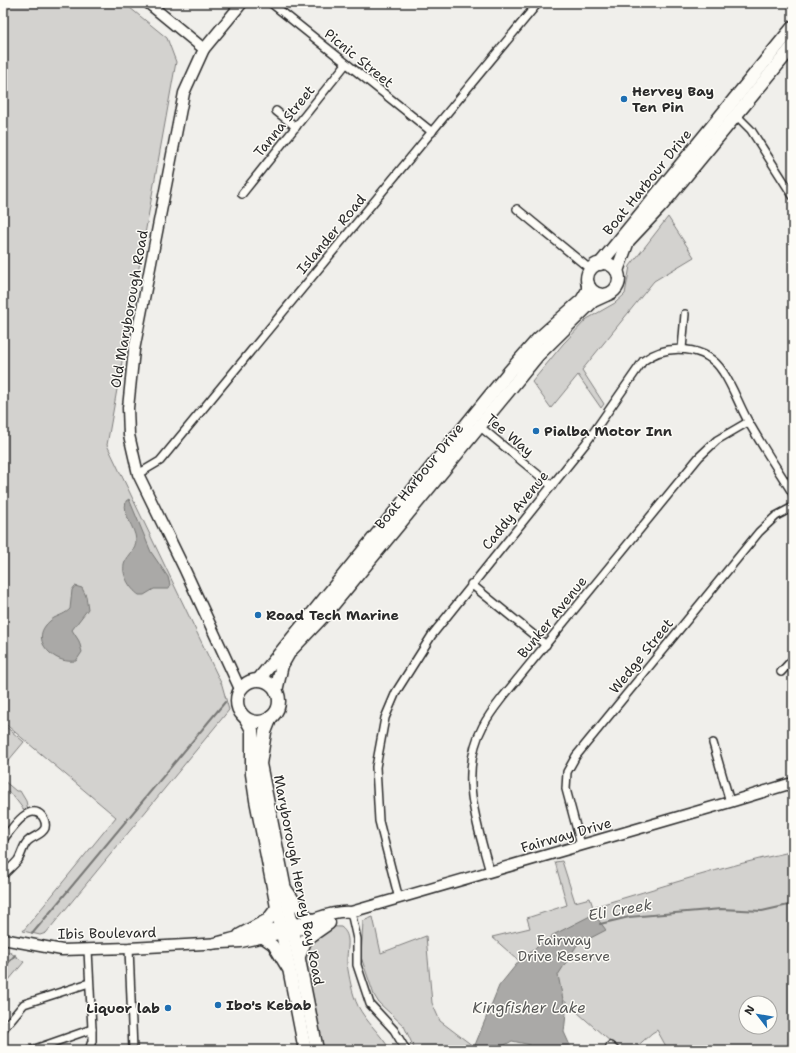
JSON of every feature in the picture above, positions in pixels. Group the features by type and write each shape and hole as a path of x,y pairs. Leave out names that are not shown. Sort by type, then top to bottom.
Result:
{"main road":[{"name":"Boat Harbour Drive","path":"595,267 703,138 793,27"},
{"name":"Boat Harbour Drive","path":"617,270 628,241 662,205 793,46"},
{"path":"703,138 726,118 736,115 744,87"},
{"path":"611,265 617,270 619,280 617,287 612,292 606,295 595,293 588,284 588,276 595,267 611,265"},
{"name":"Boat Harbour Drive","path":"276,691 282,664 290,651 328,611 475,423 538,339 582,300 588,290 588,284"},
{"name":"Boat Harbour Drive","path":"259,679 475,423 538,355 593,300 606,295"},
{"path":"259,679 269,682 276,691 279,699 277,710 271,717 258,722 246,719 239,711 236,700 240,689 246,682 259,679"},
{"name":"Maryborough Hervey Bay Road","path":"271,717 265,732 260,764 286,888 290,973 305,1050"},
{"name":"Maryborough Hervey Bay Road","path":"246,719 252,730 252,774 277,908 288,929 299,956 317,1050"},
{"path":"240,935 268,920 277,908"},
{"path":"299,956 306,939 329,922"}],"street":[{"path":"148,3 204,50"},
{"name":"Old Maryborough Road","path":"240,689 184,568 138,474 129,435 128,408 134,350 184,93 204,50 242,3"},
{"name":"Picnic Street","path":"271,3 432,132"},
{"name":"Islander Road","path":"138,474 160,461 538,3"},
{"name":"Tanna Street","path":"242,194 346,64"},
{"path":"276,111 296,127"},
{"path":"736,115 751,130 793,196"},
{"path":"517,209 595,267"},
{"path":"682,349 685,314"},
{"name":"Caddy Avenue","path":"399,899 379,821 376,767 385,718 396,692 432,635 471,584 552,486 586,442 642,361 656,353 682,349 698,352 714,361 723,372 748,422 793,494"},
{"name":"Bunker Avenue","path":"490,872 474,815 469,784 473,751 482,726 502,698 699,457 717,440 748,422"},
{"name":"Tee Way","path":"475,423 552,486"},
{"name":"Wedge Street","path":"581,845 566,789 567,772 576,756 759,532 776,516 793,507"},
{"path":"471,584 546,645"},
{"path":"781,672 793,659"},
{"path":"713,743 730,802"},
{"name":"Fairway Drive","path":"288,929 311,920 342,911 351,912 399,899 789,784"},
{"path":"3,840 27,813 34,812 41,815 45,822 43,832 27,841 18,860 3,875"},
{"path":"286,888 299,907 311,920"},
{"path":"351,912 357,939 357,965 370,1004 394,1030 406,1050"},
{"name":"Fairway Drive","path":"288,929 344,918 351,912"},
{"name":"Ibis Boulevard","path":"212,944 240,935 288,929"},
{"name":"Ibis Boulevard","path":"3,939 62,950 88,950 241,942 263,938 288,929"},
{"path":"263,938 272,945 290,973"},
{"path":"129,948 134,1050"},
{"path":"88,950 92,1029 92,1041 89,1050"},
{"path":"3,1029 24,1004 89,983"},
{"path":"32,1050 92,1029"}],"green space":[{"path":"3,3 124,3 167,38 176,62 107,445 222,685 229,710 46,933 40,935 23,931 116,817 3,722"},
{"path":"668,217 694,257 654,281 582,370 604,404 601,408 578,375 551,408 532,382 563,344 587,319 615,303 625,294 630,266"},
{"path":"5,726 24,742 3,767 3,729"},
{"path":"3,780 16,791 20,791 26,801 28,810 24,810 14,797 3,788"},
{"name":"Fairway Drive Reserve","path":"790,852 793,853 793,1050 668,1050 657,1030 633,1050 620,1050 492,937 530,928 527,918 567,905 555,862 562,861 575,902 590,898 593,907 716,871"},
{"path":"373,917 381,953 426,936 432,1003 440,1021 473,1046 471,1050 415,1050 404,1026 379,1003 374,995 361,957 363,921"},
{"path":"329,927 341,927 345,931 348,939 347,964 356,1001 361,1012 390,1050 324,1050 305,955 311,941 318,933"},
{"path":"8,951 24,962 3,987 3,955"}],"water":[{"path":"129,499 151,552 168,577 170,585 169,589 154,589 144,595 139,595 129,585 125,576 125,562 136,543 135,535 127,516 125,506 126,501"},
{"path":"75,586 82,588 86,596 88,609 72,630 79,641 82,652 76,661 69,661 59,659 50,653 43,644 42,635 45,626 49,622 70,609 72,590"},
{"name":"Kingfisher Lake","path":"594,914 606,930 577,945 558,975 566,1014 564,1032 572,1050 536,1050 531,1045 512,1041 496,1050 473,1050 499,986 520,960 553,935"}],"waterway":[{"path":"32,934 225,702"},
{"name":"Eli Creek","path":"600,924 629,917 721,909 762,911 793,904"},
{"path":"3,969 15,955"}],"place":[{"name":"Hervey Bay Ten Pin","path":"624,99"},
{"name":"Pialba Motor Inn","path":"536,431"},
{"name":"Road Tech Marine","path":"258,615"},
{"name":"Ibo's Kebab","path":"218,1005"},
{"name":"Liquor lab","path":"168,1008"}]}
